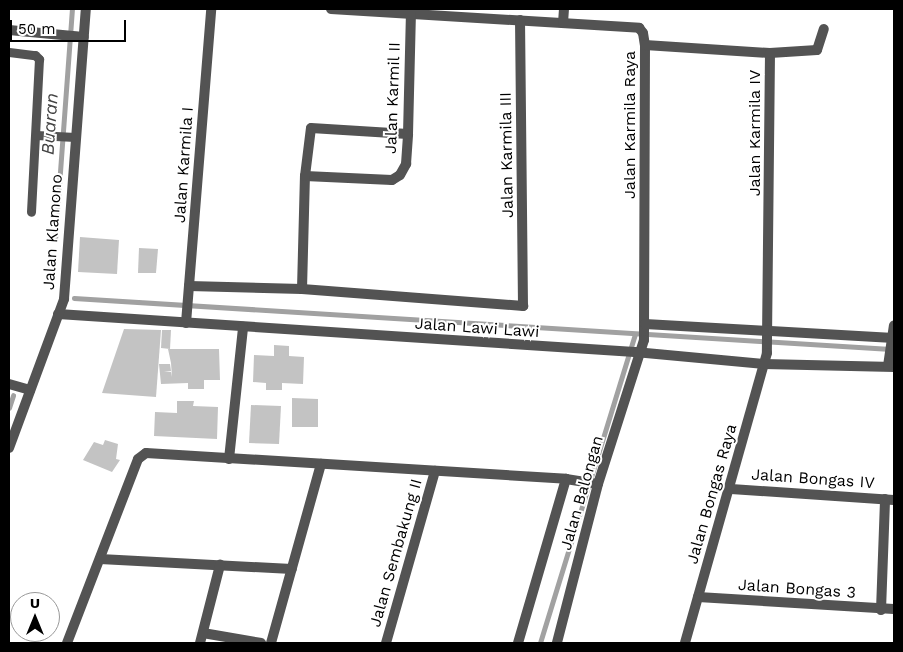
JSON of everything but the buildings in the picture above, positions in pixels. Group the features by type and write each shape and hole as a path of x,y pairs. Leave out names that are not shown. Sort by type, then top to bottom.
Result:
{"street":[{"name":"Jalan Klamono","path":"9,448 58,314 66,279 71,137 81,36 86,9"},
{"name":"Jalan Karmila I","path":"186,323 211,9"},
{"name":"Jalan Karmila Raya","path":"331,9 639,28 646,45 645,332 638,352"},
{"path":"563,23 564,9"},
{"name":"Jalan Karmil II","path":"305,176 392,180 400,175 406,164 411,14"},
{"name":"Jalan Karmila III","path":"302,289 523,306 520,20"},
{"path":"770,53 817,50 824,29"},
{"path":"9,30 81,36"},
{"name":"Jalan Karmila IV","path":"646,45 770,53 768,335 766,359"},
{"path":"189,286 302,289 305,176 311,128 408,134"},
{"name":"Jalan Lawi Lawi","path":"58,314 891,367"},
{"path":"891,367 889,355 894,325"},
{"path":"229,459 243,327"},
{"path":"645,332 892,339"},
{"name":"Jalan Balongan","path":"557,643 595,484 638,352"},
{"name":"Jalan Bongas Raya","path":"685,643 766,359"},
{"path":"9,384 30,390"},
{"path":"66,643 138,459 146,453 571,480 595,484"},
{"path":"270,643 322,464"},
{"name":"Jalan Sembakung II","path":"386,643 435,471"},
{"path":"518,643 571,480"},
{"name":"Jalan Bongas IV","path":"730,489 890,499"},
{"path":"881,610 890,499"},
{"path":"100,560 292,569"},
{"path":"220,565 202,638 260,643"},
{"name":"Jalan Bongas 3","path":"698,597 881,610 894,609"}],"lane":[{"path":"9,52 36,55 39,59 31,212"},
{"path":"36,135 71,137"}],"waterway":[{"name":"Buaran","path":"55,240 72,9"},
{"path":"74,298 890,349"},
{"path":"540,643 635,335"},
{"name":"Buaran","path":"9,408 13,396"}]}
